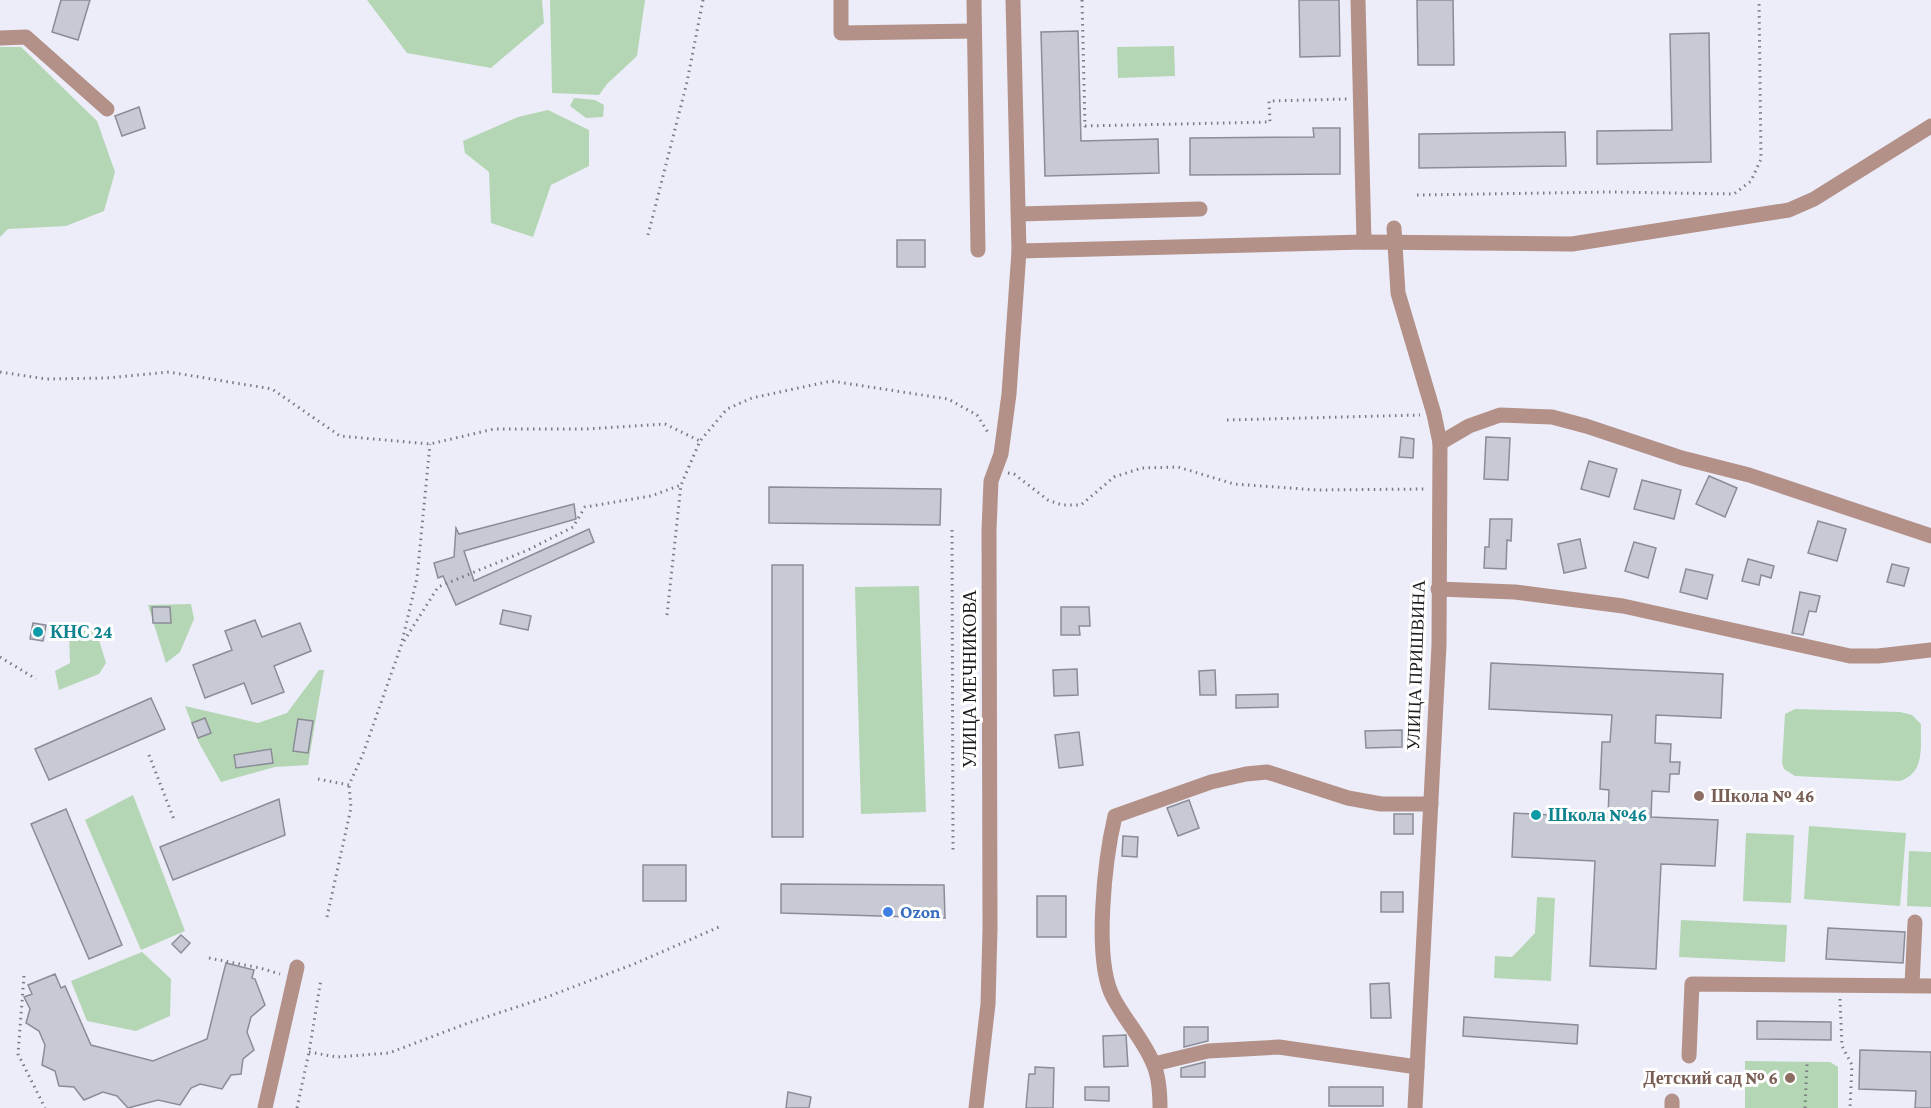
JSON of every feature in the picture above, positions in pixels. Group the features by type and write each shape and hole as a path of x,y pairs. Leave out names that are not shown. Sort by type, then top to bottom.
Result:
{"street":[{"path":"841,0 841,33 974,31"},
{"path":"974,0 978,250"},
{"name":"УЛИЦА МЕЧНИКОВА","path":"976,1108 988,1004 990,929 989,530 991,481 1003,444 1019,251 1012,0"},
{"path":"1358,0 1364,243"},
{"path":"0,38 26,37 107,109"},
{"path":"1019,251 1364,243 1394,236 1572,244 1789,210 1814,199 1931,126"},
{"path":"1018,214 1200,209"},
{"name":"УЛИЦА ПРИШВИНА","path":"1394,236 1398,293 1434,414 1440,443 1439,645 1415,1108"},
{"path":"1440,443 1469,426 1500,415 1552,417 1682,458 1749,475 1931,536"},
{"path":"1438,589 1515,592 1623,606 1850,656 1878,656 1931,650"},
{"path":"1160,1108 1154,1064 1112,995 1104,966 1101,937 1110,836 1115,816 1211,782 1267,772 1348,798 1381,804 1431,804"},
{"path":"1912,985 1915,922"},
{"path":"265,1108 290,972"},
{"path":"1689,1056 1692,984 1931,986"},
{"path":"1154,1064 1208,1051 1279,1047 1417,1067"}],"path":[{"path":"648,235 687,82 703,0"},
{"path":"1082,0 1085,126 1270,122 1269,101 1361,99"},
{"path":"1417,195 1611,192 1734,194 1751,181 1761,159 1759,0"},
{"path":"0,372 46,379 107,378 169,372 272,389 340,436 430,444 495,429 586,429 665,424 700,441"},
{"path":"667,615 681,485 700,441 727,409 752,398 831,381 948,399 977,415 989,433 989,445"},
{"path":"1227,420 1434,414"},
{"path":"327,916 351,808 349,785 363,754 401,646 417,578 430,444"},
{"path":"991,481 999,473 1014,474 1048,500 1062,505 1081,505 1114,477 1142,468 1178,467 1234,484 1317,490 1439,489"},
{"path":"401,646 438,587 528,550 573,527 585,507 651,496 681,485"},
{"path":"952,530 953,852"},
{"path":"0,657 36,679"},
{"path":"149,755 175,822"},
{"path":"318,779 349,785"},
{"path":"309,1052 338,1057 389,1053 634,964 719,927"},
{"path":"209,958 290,972"},
{"path":"24,976 18,1054 45,1108"},
{"path":"297,1108 321,979"},
{"path":"1839,985 1842,1046 1852,1065 1850,1108"},
{"path":"1805,1108 1806,1064"}],"green space":[{"path":"367,0 542,0 544,23 491,68 407,53"},
{"path":"550,0 645,0 637,56 607,84 599,95 552,93"},
{"path":"1174,46 1175,76 1118,78 1117,47"},
{"path":"0,47 21,47 97,121 115,172 104,211 66,226 8,229 0,237"},
{"path":"574,98 595,100 604,105 603,117 586,118 570,106"},
{"path":"548,110 589,130 589,166 551,185 533,237 491,223 489,172 465,153 463,141 518,117"},
{"path":"919,586 926,812 861,814 855,587"},
{"path":"191,604 194,619 180,652 166,663 148,605"},
{"path":"96,630 106,663 99,674 59,690 55,671 70,663 69,632"},
{"path":"319,670 324,670 308,765 275,767 221,782 199,743 185,706 258,723 287,713"},
{"path":"1795,709 1900,712 1912,715 1921,724 1921,750 1918,765 1914,772 1900,781 1795,776 1784,769 1782,763 1785,714"},
{"path":"133,795 185,931 141,950 85,820"},
{"path":"1809,826 1906,833 1900,906 1804,899"},
{"path":"1746,833 1794,835 1791,903 1743,901"},
{"path":"1909,851 1931,852 1931,907 1907,906"},
{"path":"1537,897 1555,898 1551,981 1494,978 1495,956 1512,957 1535,933"},
{"path":"1681,920 1787,925 1785,962 1679,957"},
{"path":"142,952 171,979 170,1016 136,1031 87,1021 71,981"},
{"name":"Детский сад № 6","path":"1745,1061 1830,1062 1838,1067 1838,1108 1745,1108"}],"building":[{"path":"61,0 90,0 78,40 52,32"},
{"path":"1299,0 1339,0 1340,56 1300,57"},
{"path":"1417,0 1453,0 1454,65 1418,65"},
{"path":"1078,31 1081,141 1158,139 1159,173 1045,176 1041,32"},
{"path":"1709,33 1711,162 1597,164 1597,131 1672,130 1670,34"},
{"path":"139,107 145,128 122,136 115,116"},
{"path":"1313,128 1340,128 1340,174 1190,175 1190,138 1314,137"},
{"path":"1565,132 1566,166 1419,168 1419,134"},
{"path":"897,240 925,240 925,267 897,267"},
{"path":"1401,437 1414,439 1413,458 1399,457"},
{"path":"1486,437 1510,438 1508,480 1484,479"},
{"path":"1589,461 1617,469 1609,497 1581,489"},
{"path":"1709,476 1737,488 1725,517 1696,504"},
{"path":"1642,480 1681,490 1674,519 1634,509"},
{"path":"769,487 941,489 940,525 769,523"},
{"path":"574,504 576,519 464,551 474,581 589,529 594,542 456,605 443,576 438,578 434,563 454,557 456,528 459,534"},
{"path":"1490,519 1512,519 1511,541 1507,540 1506,569 1484,568 1485,547 1489,547"},
{"path":"1818,521 1846,529 1837,561 1808,553"},
{"path":"1580,539 1586,568 1564,573 1558,544"},
{"path":"1634,542 1656,548 1648,578 1625,571"},
{"path":"1748,559 1774,566 1771,578 1761,575 1759,585 1742,581"},
{"path":"1892,564 1909,568 1904,586 1887,582"},
{"path":"772,565 803,565 803,837 772,837"},
{"path":"1686,569 1713,575 1707,599 1680,592"},
{"path":"1800,592 1820,596 1816,612 1809,611 1803,635 1792,633"},
{"path":"152,607 170,607 171,623 153,623"},
{"path":"1061,607 1089,607 1090,626 1079,626 1080,635 1061,635"},
{"path":"503,610 531,616 528,630 500,624"},
{"path":"255,620 262,637 300,623 311,651 274,666 284,692 252,704 244,683 205,698 193,665 232,650 225,631"},
{"name":"КНС 24","path":"33,623 46,625 43,641 30,639"},
{"name":"Школа №46","path":"1491,663 1723,674 1721,718 1656,715 1655,743 1671,744 1670,762 1680,762 1679,774 1670,774 1669,792 1652,791 1651,817 1718,820 1715,866 1661,864 1656,969 1590,966 1595,861 1512,857 1514,813 1608,818 1609,790 1600,789 1602,742 1610,742 1612,715 1489,709"},
{"path":"1077,669 1078,695 1054,696 1053,670"},
{"path":"1215,670 1216,695 1200,695 1199,671"},
{"path":"1278,694 1278,707 1236,708 1236,695"},
{"path":"151,698 165,729 49,780 35,749"},
{"path":"205,718 211,733 198,738 192,723"},
{"path":"298,719 313,721 308,753 293,751"},
{"path":"1402,730 1402,747 1366,748 1365,731"},
{"path":"1079,732 1083,765 1059,768 1055,735"},
{"path":"271,749 273,763 236,768 234,755"},
{"path":"279,799 285,835 173,880 160,847"},
{"path":"1189,800 1199,828 1178,836 1167,808"},
{"path":"66,809 122,945 89,959 31,824"},
{"path":"1394,814 1413,814 1413,834 1394,834"},
{"path":"1123,836 1138,837 1137,857 1122,856"},
{"path":"643,865 686,865 686,901 643,901"},
{"path":"781,884 944,885 945,918 781,913"},
{"path":"1381,892 1403,892 1403,912 1381,912"},
{"path":"1037,896 1066,896 1066,937 1037,937"},
{"path":"1828,928 1905,932 1903,963 1826,959"},
{"path":"181,935 190,943 181,953 172,944"},
{"path":"226,963 254,970 252,978 255,979 265,1005 251,1017 247,1032 254,1050 243,1059 241,1074 231,1075 222,1089 200,1084 191,1088 180,1105 158,1100 128,1108 117,1096 103,1092 84,1100 74,1087 59,1086 55,1071 42,1065 45,1045 39,1031 26,1023 30,1009 24,997 32,994 28,985 55,974 61,988 65,986 91,1045 153,1061 207,1039"},
{"path":"1389,983 1391,1018 1371,1018 1370,984"},
{"path":"1464,1017 1578,1025 1577,1044 1463,1036"},
{"path":"1757,1021 1831,1022 1831,1040 1757,1039"},
{"path":"1184,1027 1208,1027 1208,1041 1184,1047"},
{"path":"1126,1035 1128,1066 1104,1067 1103,1036"},
{"path":"1860,1050 1931,1052 1931,1108 1915,1108 1916,1091 1859,1089"},
{"path":"1205,1062 1205,1077 1181,1077 1181,1068"},
{"path":"1035,1067 1054,1068 1053,1108 1026,1108 1029,1074 1035,1074"},
{"path":"1085,1087 1109,1087 1109,1101 1085,1100"},
{"path":"1329,1087 1383,1087 1383,1106 1329,1106"},
{"path":"788,1092 811,1097 809,1108 786,1108"}],"place":[{"name":"КНС 24","path":"38,632"},
{"name":"Школа № 46","path":"1699,796"},
{"name":"Школа №46","path":"1536,815"},
{"name":"Ozon","path":"888,912"},
{"name":"Детский сад № 6","path":"1790,1078"}]}
